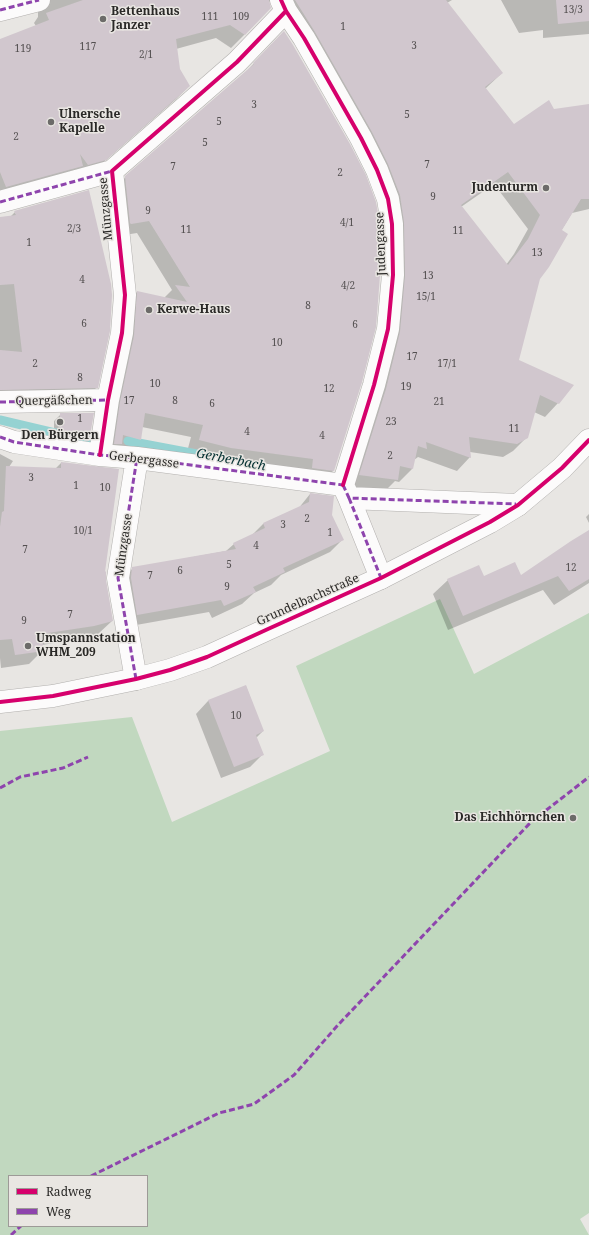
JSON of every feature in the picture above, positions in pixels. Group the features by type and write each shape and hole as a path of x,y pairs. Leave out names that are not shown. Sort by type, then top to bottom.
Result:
{"street":[{"path":"0,10 39,0"},
{"name":"Münzgasse","path":"100,455 108,400 122,333 125,295 112,171 237,62 284,6"},
{"name":"Judengasse","path":"284,6 362,138 377,170 388,199 392,224 393,275 388,329 346,492"},
{"path":"0,202 112,171"},
{"name":"Quergäßchen","path":"0,402 108,400"},
{"name":"Gerbergasse","path":"0,437 14,442 100,455 137,458 346,492 518,504"},
{"name":"Grundelbachstraße","path":"0,702 54,696 136,679 170,670 207,657 381,578 490,522 518,504 562,468 589,440"},
{"name":"Münzgasse","path":"136,679 118,578 137,458"},
{"path":"346,492 381,578"}],"green space":[{"path":"440,599 474,674 589,613 589,1213 580,1219 589,1235 0,1235 0,731 132,717 172,822 330,751 296,666"}],"building":[{"path":"83,0 269,0 271,8 245,35 230,25 176,39 180,69 190,86 106,160 88,165 80,154 83,166 6,187 0,172 0,39 49,20 46,13"},
{"path":"295,0 446,0 503,73 485,87 514,124 549,100 554,109 589,104 589,199 581,199 562,230 568,234 549,267 540,279 519,360 574,385 559,404 540,395 528,438 517,444 469,437 471,458 426,442 427,449 418,446 413,469 400,466 398,480 359,475 386,389 400,332 405,276 404,222 400,195 388,164 372,132","holes":["508,172 540,215 528,239 508,265 461,205"]},
{"path":"556,0 589,0 589,21 558,24"},
{"path":"284,31 350,144 366,175 376,202 380,225 380,275 376,327 362,382 334,471 312,468 313,459 231,448 199,440 203,425 145,413 141,440 123,435 122,444 114,444 120,402 134,336 137,291 187,302 175,285 190,287 149,221 130,223 125,176 254,64 253,63"},
{"path":"89,190 111,284 112,295 110,331 98,388 0,390 0,350 22,352 14,284 0,285 0,217 16,215 14,211"},
{"path":"60,413 94,413 89,441 60,436"},
{"path":"61,462 119,469 105,572 106,571 106,580 113,621 94,626 41,634 44,651 15,655 12,639 0,640 0,527 2,512 4,511 6,466 61,468"},
{"path":"310,493 334,496 332,515 344,540 283,568 285,572 253,587 256,592 224,606 221,600 137,615 131,578 132,567 236,549 233,543 265,528 263,523 309,502"},
{"path":"589,530 589,579 569,591 558,576 463,616 447,579 479,565 484,576 515,562 521,575"},
{"path":"246,685 264,731 256,735 264,755 234,767 208,700"}],"waterway":[{"name":"Gerberbach","path":"0,420 89,441"},
{"name":"Gerberbach","path":"128,441 223,459"}],"marked path":[{"path":"0,10 39,0"},
{"path":"0,202 112,171"},
{"path":"0,402 108,400"},
{"path":"0,437 14,442 100,455 137,458 343,485"},
{"path":"136,679 118,578 137,458"},
{"path":"343,485 349,498 516,504"},
{"path":"349,498 381,578"},
{"path":"0,788 20,777 63,768 88,757"},
{"path":"93,1175 219,1113 254,1104 294,1075 338,1025 531,822 589,777"},
{"path":"11,1235 20,1227"}],"cycle path":[{"path":"281,0 361,138 377,170 388,199 392,224 393,275 388,329 374,385 343,485"},
{"path":"100,455 108,400 122,333 125,295 112,171 237,62 286,11"},
{"path":"0,702 53,696 136,679 170,670 207,657 381,578 490,522 518,505 562,468 589,440"}],"place":[{"name":"Bettenhaus Janzer","path":"103,19"},
{"name":"Ulnersche Kapelle","path":"51,122"},
{"name":"Judenturm","path":"546,188"},
{"name":"Kerwe-Haus","path":"149,310"},
{"name":"Den Bürgern","path":"60,422"},
{"name":"Umspannstation WHM_209","path":"28,646"},
{"name":"Das Eichhörnchen","path":"573,818"}]}
